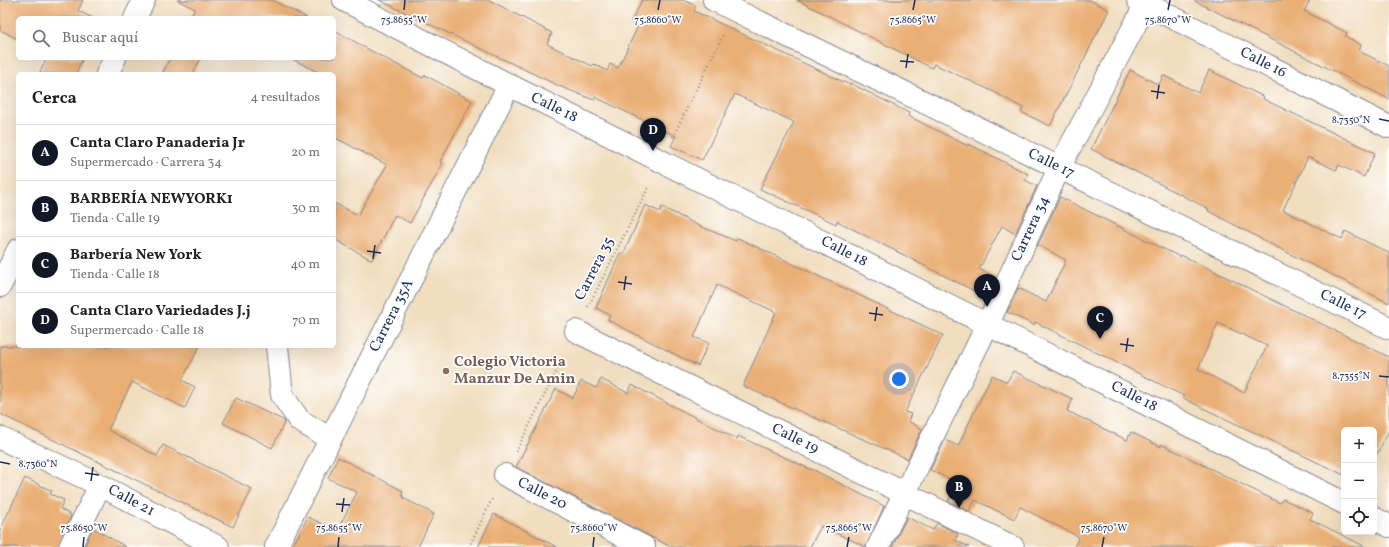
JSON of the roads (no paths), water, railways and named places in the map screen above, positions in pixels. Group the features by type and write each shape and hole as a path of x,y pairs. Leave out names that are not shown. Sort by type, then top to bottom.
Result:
{"street":[{"path":"136,16 144,0"},
{"name":"Calle 18","path":"344,0 508,85 661,160 1341,501"},
{"name":"Calle 17","path":"714,0 1389,328"},
{"name":"Calle 16","path":"1144,1 1389,127"},
{"name":"Carrera 34","path":"878,547 988,324 1059,168 1144,1"},
{"path":"108,72 114,60"},
{"name":"Carrera 35A","path":"276,547 508,85"},
{"path":"0,286 16,254"},
{"name":"Calle 19","path":"576,331 1013,547"},
{"path":"277,348 282,395 299,420 330,439"},
{"name":"Calle 21","path":"0,438 100,485 218,547"},
{"name":"Calle 20","path":"504,475 644,547"},
{"path":"70,547 100,485"},
{"path":"1377,520 1389,526"}],"place":[{"name":"Canta Claro Variedades J.j","path":"653,151"},
{"name":"Canta Claro Panaderia Jr","path":"987,307"},
{"name":"Barbería New York","path":"1100,339"},
{"name":"Colegio Victoria Manzur De Amin","path":"446,371"},
{"name":"BARBERÍA NEWYORK1","path":"959,508"}]}
